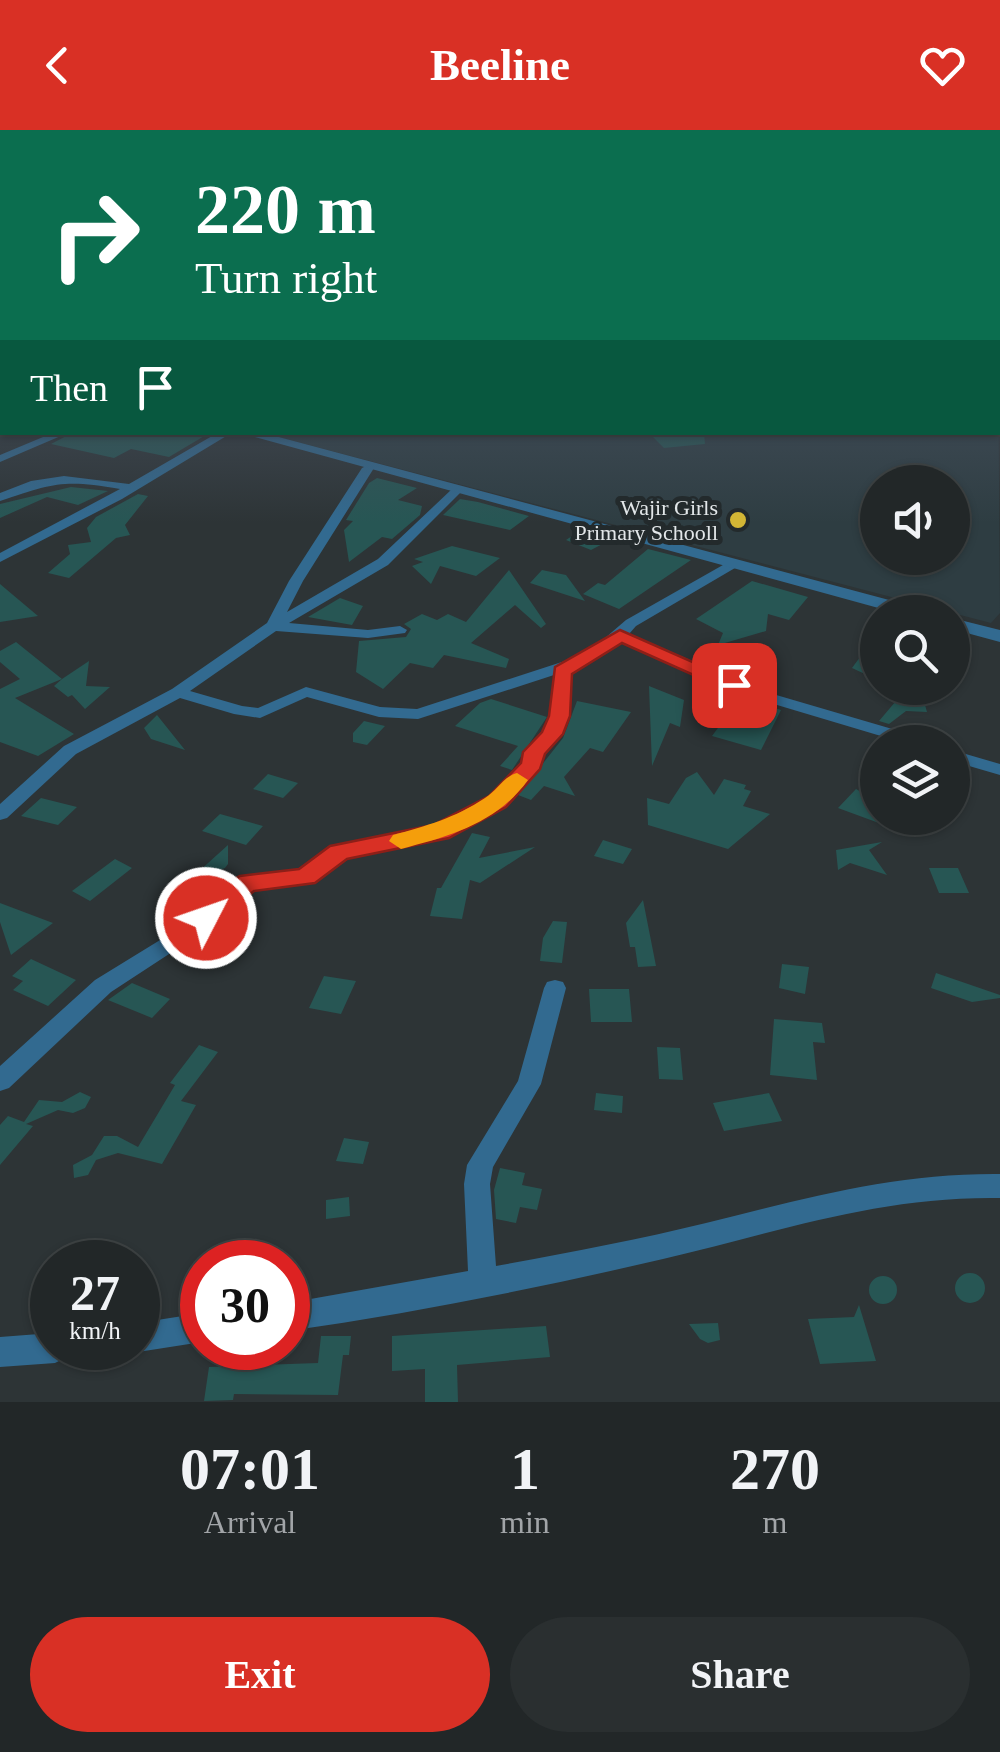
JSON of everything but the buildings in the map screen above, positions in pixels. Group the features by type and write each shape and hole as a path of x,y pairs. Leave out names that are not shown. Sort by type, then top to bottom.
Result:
{"street":[{"path":"0,459 58,435"},
{"path":"0,558 223,435"},
{"path":"253,435 860,598"},
{"path":"273,626 296,581 368,468"},
{"path":"0,498 48,478 64,476 131,488"},
{"path":"0,814 70,750 178,692 273,626 334,594 383,562 456,491"},
{"path":"178,692 250,712 277,708 306,692 379,712 418,714 545,672 562,671 620,636 631,623 730,564"},
{"path":"273,626 368,634 400,630"},
{"path":"970,628 1000,636"},
{"path":"620,636 760,695 860,725"},
{"path":"0,1081 103,986 186,934 241,886 306,877 339,852 440,832 498,801 532,764 534,752 552,734 559,716 562,671"},
{"path":"970,761 1000,770"},
{"path":"483,1280 477,1184 480,1164 529,1084 555,988"},
{"path":"310,1312 665,1246 839,1201 962,1184 1000,1186"},
{"path":"0,1352 30,1350"}],"shaded area":[{"name":"Wajir Girls Primary Schooll","path":"271,435 999,435 1000,613 991,623 970,618 970,595 884,595"}],"slow traffic":[{"path":"401,841 451,828 498,801 517,780"}],"place":[{"name":"Wajir Girls Primary Schooll","path":"738,520"}],"route":[{"path":"206,918 232,892 249,882 306,877 339,852 440,832 498,801 532,764 534,752 552,734 559,716 562,671 620,636 734,685"}]}
